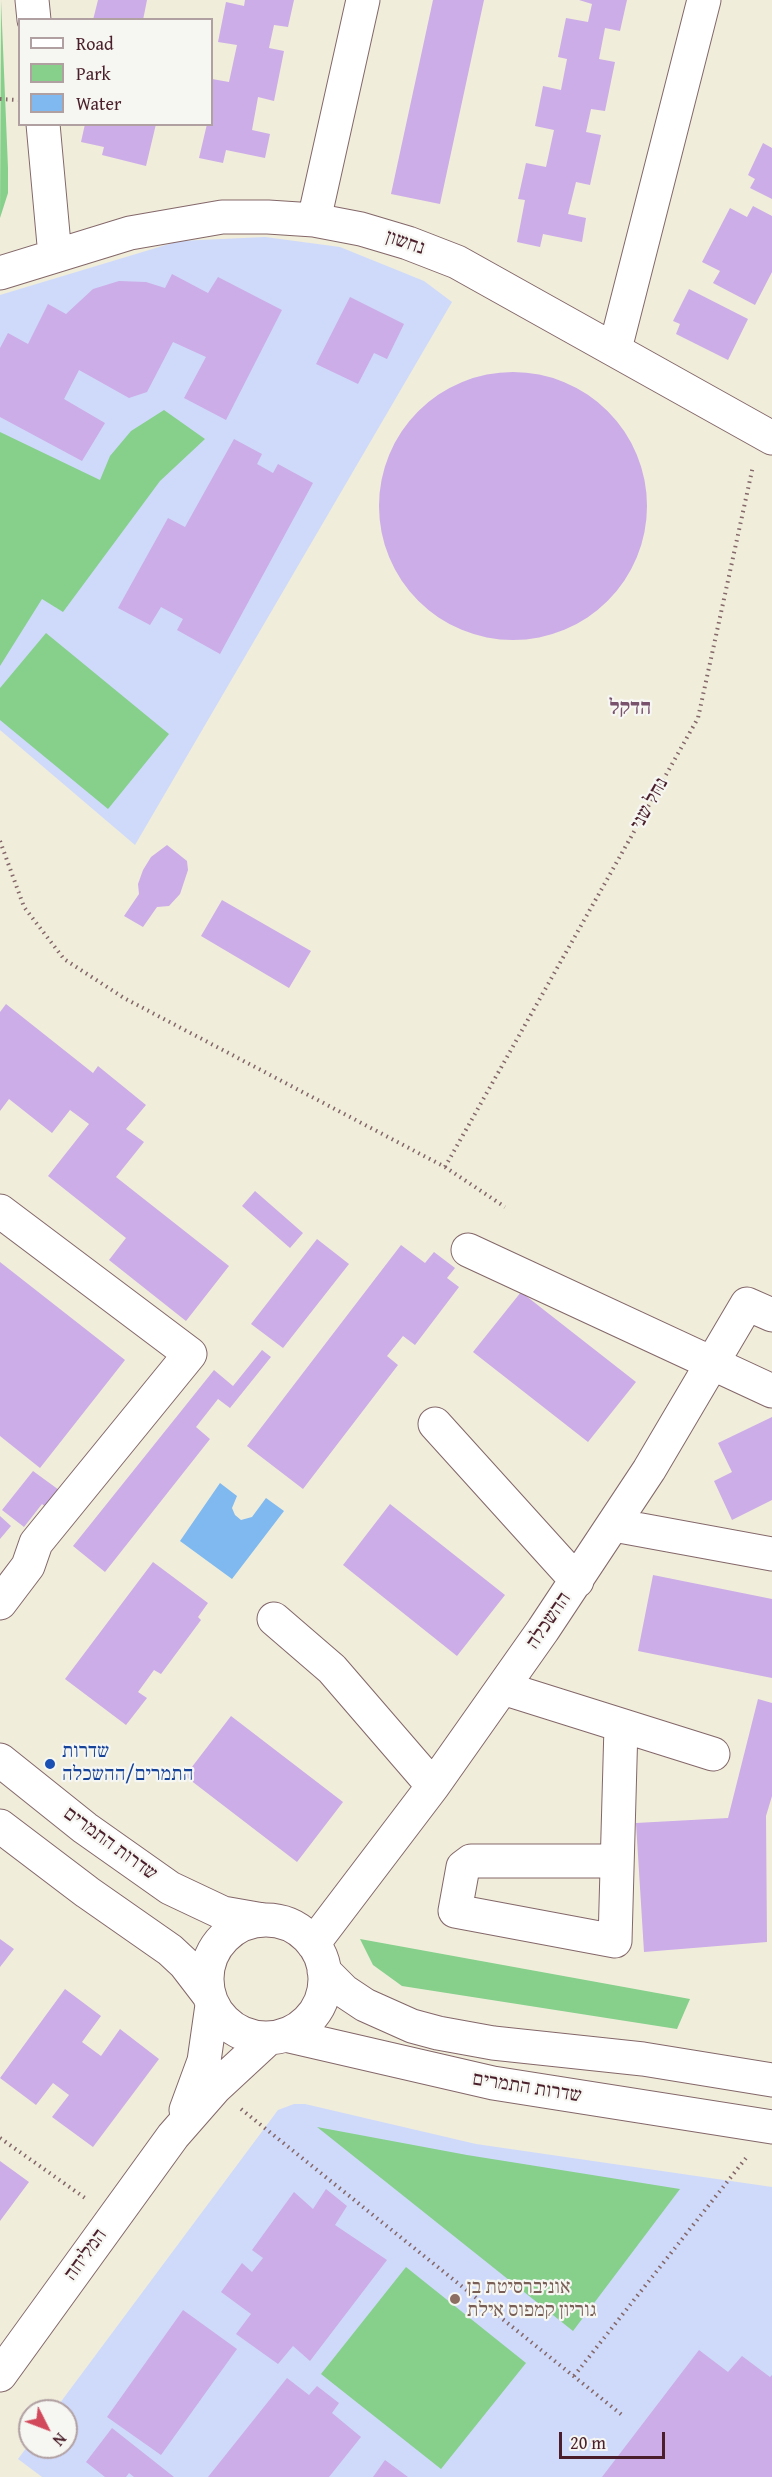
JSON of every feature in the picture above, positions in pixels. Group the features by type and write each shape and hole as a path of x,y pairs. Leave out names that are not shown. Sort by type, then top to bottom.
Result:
{"street":[{"path":"32,0 34,18"},
{"path":"314,220 363,0"},
{"path":"615,349 704,0"},
{"path":"43,126 54,256"},
{"name":"נחשון","path":"0,273 130,233 176,224 222,217 268,216 314,220 399,240 457,262 615,349 768,426"},
{"path":"0,1210 190,1354 36,1543 28,1566 0,1603"},
{"path":"468,1250 772,1391"},
{"name":"ההשכלה","path":"319,1958 433,1786 614,1525 747,1305 772,1315"},
{"path":"435,1424 577,1581"},
{"path":"614,1525 772,1554"},
{"path":"274,1619 332,1669 433,1786"},
{"path":"503,1688 713,1754"},
{"path":"617,1861 471,1861 463,1867 455,1911 615,1941 621,1726"},
{"name":"שדרות התמרים","path":"0,1760 85,1828 170,1888 223,1913 263,1920"},
{"path":"0,1826 87,1893 170,1950 185,1964 210,1999 218,2015 235,2031 246,2036 277,2037 301,2027 317,2009 324,1988 319,1958 296,1928 263,1920 241,1926 231,1932 214,1950 207,1971 210,1999"},
{"name":"שדרות התמרים","path":"319,1958 344,1991 365,2005 412,2025 438,2033 493,2043 769,2070"},
{"name":"המליחה","path":"173,2136 200,2076 210,1999"},
{"name":"שדרות התמרים","path":"277,2037 493,2083 771,2127"},
{"name":"המליחה","path":"0,2375 173,2136 215,2088 277,2037"}],"path":[{"path":"0,99 18,100"},
{"name":"נחל שני","path":"445,1167 698,718 768,426"},
{"path":"0,841 24,907 64,959 124,998 445,1167 505,1208"},
{"path":"215,2088 622,2415"},
{"path":"574,2376 771,2127"},
{"path":"0,2138 114,2218"}],"shaded area":[{"path":"265,237 340,247 424,281 452,302 135,845 0,730 0,295 179,241"},
{"name":"אוניברסיטת בן גוריון קמפוס אילת","path":"294,2104 305,2104 476,2144 772,2187 772,2477 42,2477 18,2459 78,2459 78,2399 63,2399 278,2110"}],"green space":[{"path":"1,0 8,193 0,218"},
{"path":"164,410 205,439 160,481 63,612 42,599 0,666 0,432 100,480 110,456 131,431"},
{"path":"46,633 169,734 108,809 0,720 0,688"},
{"path":"360,1939 690,1999 677,2029 402,1986 373,1965"},
{"path":"317,2127 467,2155 680,2189 573,2331"},
{"path":"406,2267 526,2363 441,2469 321,2374"}],"water":[{"path":"220,1483 237,1496 232,1508 241,1520 252,1517 266,1498 284,1511 232,1579 180,1541"}],"building":[{"path":"98,0 147,0 143,18 94,18"},
{"path":"245,0 294,0 288,27 274,25 269,48 284,51 274,101 258,97 252,130 270,134 265,158 226,150 223,163 199,158 207,126 213,126 213,79 229,82 237,45 218,42 226,2 244,6"},
{"path":"433,0 484,0 440,204 391,194"},
{"path":"579,0 627,0 620,31 605,28 599,59 615,62 605,111 591,109 586,132 601,135 590,185 576,182 568,214 586,218 582,242 543,234 540,247 517,242 525,200 518,199 526,163 546,167 554,130 535,126 543,86 561,90 567,59 558,57 566,18 588,22 592,4"},
{"path":"85,126 156,126 146,166 102,155 104,147 81,142"},
{"path":"763,143 772,148 772,199 750,188 755,179 748,175"},
{"path":"753,206 772,216 772,272 755,305 713,283 720,271 702,262 730,208 747,217"},
{"path":"172,274 208,293 218,277 282,310 226,420 184,398 206,357 173,342 147,392 129,398 79,370 64,399 105,423 82,461 0,417 0,348 8,333 28,344 48,304 66,314 93,289 119,281 146,282 165,288"},
{"path":"689,289 748,319 728,360 676,334 680,324 673,321"},
{"path":"350,297 404,324 387,359 374,353 358,384 316,364"},
{"path":"513,372 539,375 564,382 587,395 608,411 624,432 637,455 644,480 647,506 644,532 637,557 624,580 608,601 587,617 564,630 539,637 513,640 487,637 462,630 439,617 418,601 402,580 389,557 382,532 379,506 382,480 389,455 402,432 418,411 439,395 462,382 487,375"},
{"path":"234,439 262,454 257,464 273,473 278,464 313,483 220,654 177,630 183,619 161,607 150,625 118,608 168,518 185,527"},
{"path":"167,845 187,861 188,870 180,894 169,906 157,907 143,927 124,916 139,894 138,884 143,870 151,857"},
{"path":"222,900 311,951 289,988 201,936"},
{"path":"6,1004 93,1073 98,1066 146,1105 126,1129 144,1142 116,1177 229,1266 186,1321 109,1260 126,1238 48,1176 89,1124 70,1110 52,1133 9,1099 0,1111 0,1012"},
{"path":"255,1191 303,1233 290,1248 242,1206"},
{"path":"317,1239 349,1264 283,1348 251,1324"},
{"path":"401,1245 425,1263 434,1252 455,1268 447,1278 459,1287 415,1345 403,1336 387,1356 398,1365 303,1489 247,1446"},
{"path":"0,1262 125,1360 40,1468 0,1436"},
{"path":"521,1292 636,1382 588,1442 473,1352"},
{"path":"262,1350 271,1357 230,1408 218,1399 196,1427 210,1439 105,1572 73,1546 214,1370 233,1386"},
{"path":"772,1417 772,1500 732,1520 714,1481 732,1472 718,1443"},
{"path":"33,1471 59,1490 46,1507 42,1504 24,1527 2,1510"},
{"path":"390,1504 505,1595 457,1656 343,1565"},
{"path":"0,1516 11,1526 0,1539"},
{"path":"153,1562 208,1603 198,1617 201,1620 161,1674 154,1670 138,1692 147,1698 126,1725 65,1679"},
{"path":"653,1575 772,1599 772,1678 638,1651"},
{"path":"758,1699 772,1703 772,1796 766,1816 767,1942 644,1952 636,1823 728,1818"},
{"path":"231,1716 343,1802 297,1862 185,1776"},
{"path":"0,1939 14,1949 0,1967"},
{"path":"65,1989 101,2016 82,2042 101,2056 120,2029 159,2059 93,2147 52,2117 69,2095 53,2083 36,2105 0,2078"},
{"path":"0,2161 29,2182 0,2221"},
{"path":"326,2189 347,2206 335,2225 387,2260 310,2361 293,2346 278,2364 236,2334 251,2314 221,2292 242,2263 252,2272 263,2258 252,2250 294,2192 313,2209"},
{"path":"183,2310 237,2349 161,2455 107,2417"},
{"path":"699,2350 728,2372 742,2356 770,2377 772,2375 772,2477 602,2477"},
{"path":"287,2378 309,2395 317,2386 339,2403 332,2413 361,2437 329,2477 208,2477"},
{"path":"112,2428 174,2477 134,2477 129,2473 126,2477 105,2477 86,2462"},
{"path":"385,2460 408,2477 373,2477"}],"place":[{"name":"שדרות התמרים/ההשכלה","path":"50,1764"},
{"name":"אוניברסיטת בן גוריון קמפוס אילת","path":"455,2299"}],"district":[{"name":"הדקל","path":"630,709"}]}
